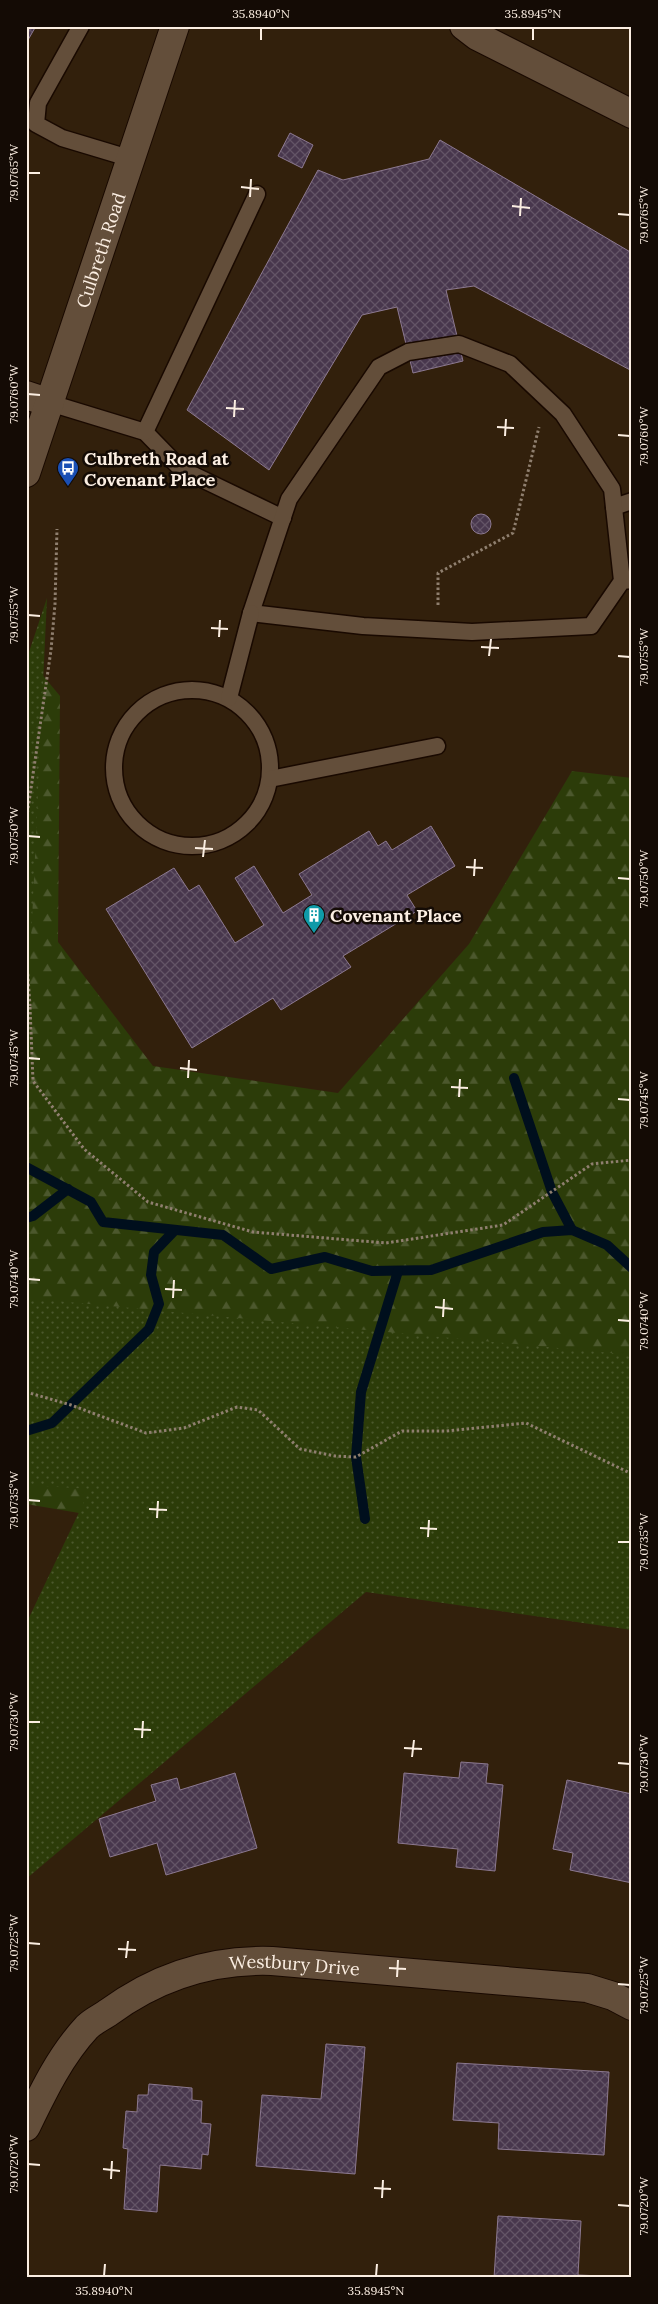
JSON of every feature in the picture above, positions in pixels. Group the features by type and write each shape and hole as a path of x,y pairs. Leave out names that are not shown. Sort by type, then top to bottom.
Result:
{"street":[{"name":"Culbreth Road","path":"26,473 38,399 132,160 175,26"},
{"path":"464,26 477,36 632,114"},
{"name":"Westbury Drive","path":"26,2127 51,2075 88,2027 134,1993 168,1978 204,1967 243,1960 272,1961 587,1988 613,1996 632,2006"}],"lane":[{"path":"81,26 38,103 36,124 62,138 132,160"},
{"path":"145,432 257,194"},
{"path":"229,698 251,613 289,499 379,367 408,352 459,344 510,364 563,414 612,489 627,580 590,626 472,632 363,626 251,613"},
{"path":"38,399 145,432 181,469 283,518"},
{"path":"614,506 632,502"},
{"path":"192,689 229,698 253,718 268,747 270,779 264,801 252,819 236,834 207,845 193,847 171,844 150,835 133,820 121,801 115,780 115,758 120,736 133,717 150,702 170,693 192,689"},
{"path":"270,779 437,746"}],"path":[{"path":"438,630 438,573 513,533 541,420"},
{"path":"26,823 52,650 57,529"},
{"path":"26,949 33,1081 84,1149 148,1202 253,1232 386,1243 504,1226 592,1164 632,1160"},
{"path":"26,1004 30,1006"},
{"path":"26,1392 71,1405 146,1433 184,1428 237,1407 258,1410 300,1449 335,1456 356,1457 402,1431 446,1431 526,1423 632,1474"}],"green space":[{"path":"47,598 26,1050 26,661"},
{"path":"30,660 60,696 58,942 153,1066 338,1093 469,944 572,771 632,778 632,1611 374,1563 26,1504 26,671"},
{"path":"26,1298 632,1355 632,1630 366,1592 26,1879 26,1624 90,1489 26,1485"}],"building":[{"path":"26,26 36,26 28,40 26,39"},
{"path":"290,133 313,145 302,168 278,156"},
{"path":"440,140 632,253 632,371 474,286 446,290 463,361 413,373 397,307 362,315 269,470 187,410 318,170 343,180 429,159"},
{"path":"481,514 488,517 491,524 488,531 481,534 474,531 471,524 474,517"},
{"name":"Covenant Place","path":"431,826 455,866 407,895 417,911 343,956 351,967 281,1010 273,998 192,1048 106,909 174,868 189,891 199,885 235,943 264,925 235,878 254,866 283,913 312,895 299,874 369,831 378,846 386,841 392,850"},
{"path":"461,1762 488,1764 486,1783 503,1785 495,1871 456,1867 458,1849 398,1843 404,1773 459,1778"},
{"path":"235,1773 257,1848 166,1875 157,1843 110,1857 99,1819 156,1801 151,1785 177,1778 180,1790"},
{"path":"567,1780 632,1794 632,1883 570,1870 573,1853 553,1849"},
{"path":"326,2044 365,2047 355,2174 256,2166 262,2095 321,2099"},
{"path":"457,2063 609,2072 604,2155 498,2149 499,2123 453,2120"},
{"path":"149,2084 192,2088 192,2100 202,2101 201,2123 211,2124 208,2155 202,2154 201,2169 160,2165 157,2212 124,2209 128,2149 123,2148 126,2111 137,2112 138,2095 148,2095"},
{"path":"498,2216 581,2221 578,2275 602,2276 602,2278 494,2278"}],"waterway":[{"path":"514,1078 552,1192 572,1230"},
{"path":"26,1167 91,1202 103,1222 223,1235 271,1269 325,1257 372,1271 431,1270 543,1232 572,1230 607,1245 632,1268"},
{"path":"26,1218 33,1216 68,1189"},
{"path":"26,1431 52,1423 149,1329 159,1304 151,1275 154,1252 175,1230"},
{"path":"365,1519 356,1457 361,1392 398,1271"}],"place":[{"name":"Culbreth Road at Covenant Place","path":"68,487"},
{"name":"Covenant Place","path":"314,934"}]}
